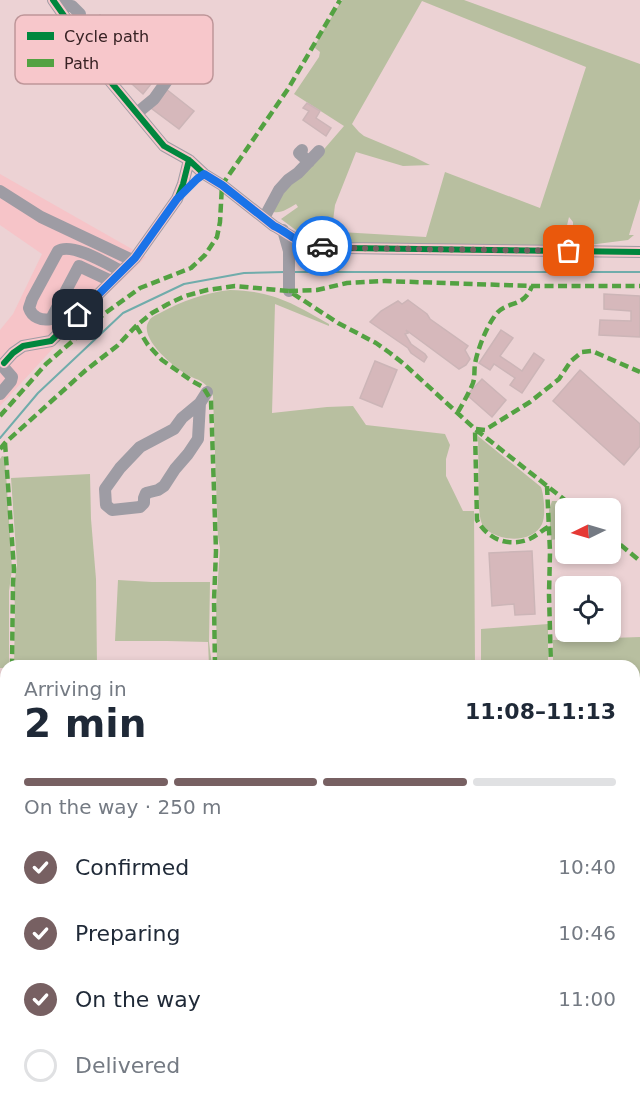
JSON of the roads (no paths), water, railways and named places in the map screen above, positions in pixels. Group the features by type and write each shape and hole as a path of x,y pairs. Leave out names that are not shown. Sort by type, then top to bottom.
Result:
{"street":[{"path":"55,3 72,6 80,14"},
{"path":"113,84 164,146 189,160 204,174 222,185 274,226 295,238 316,246 640,252"},
{"path":"137,113 154,99 165,84"},
{"path":"302,150 299,153 309,162"},
{"path":"264,218 279,190 319,152"},
{"path":"177,199 189,160"},
{"path":"0,394 11,381 12,377 2,367 13,353 23,346 51,341 61,332 132,260 177,199 204,174"},
{"path":"2,197 132,260"},
{"path":"283,230 288,242 290,257 289,287"},
{"path":"51,319 38,318 31,314 28,308 58,251 62,248 74,249 121,271"},
{"path":"51,319 79,266 111,281"},
{"path":"51,319 61,332"},
{"path":"204,397 198,439 164,486 146,493 141,507 112,510 108,508 105,489 130,456 140,447 174,429 204,397"}],"waterway":[{"path":"0,438 38,393 123,313 184,284 244,273 285,272"},
{"path":"294,272 640,272"}]}
